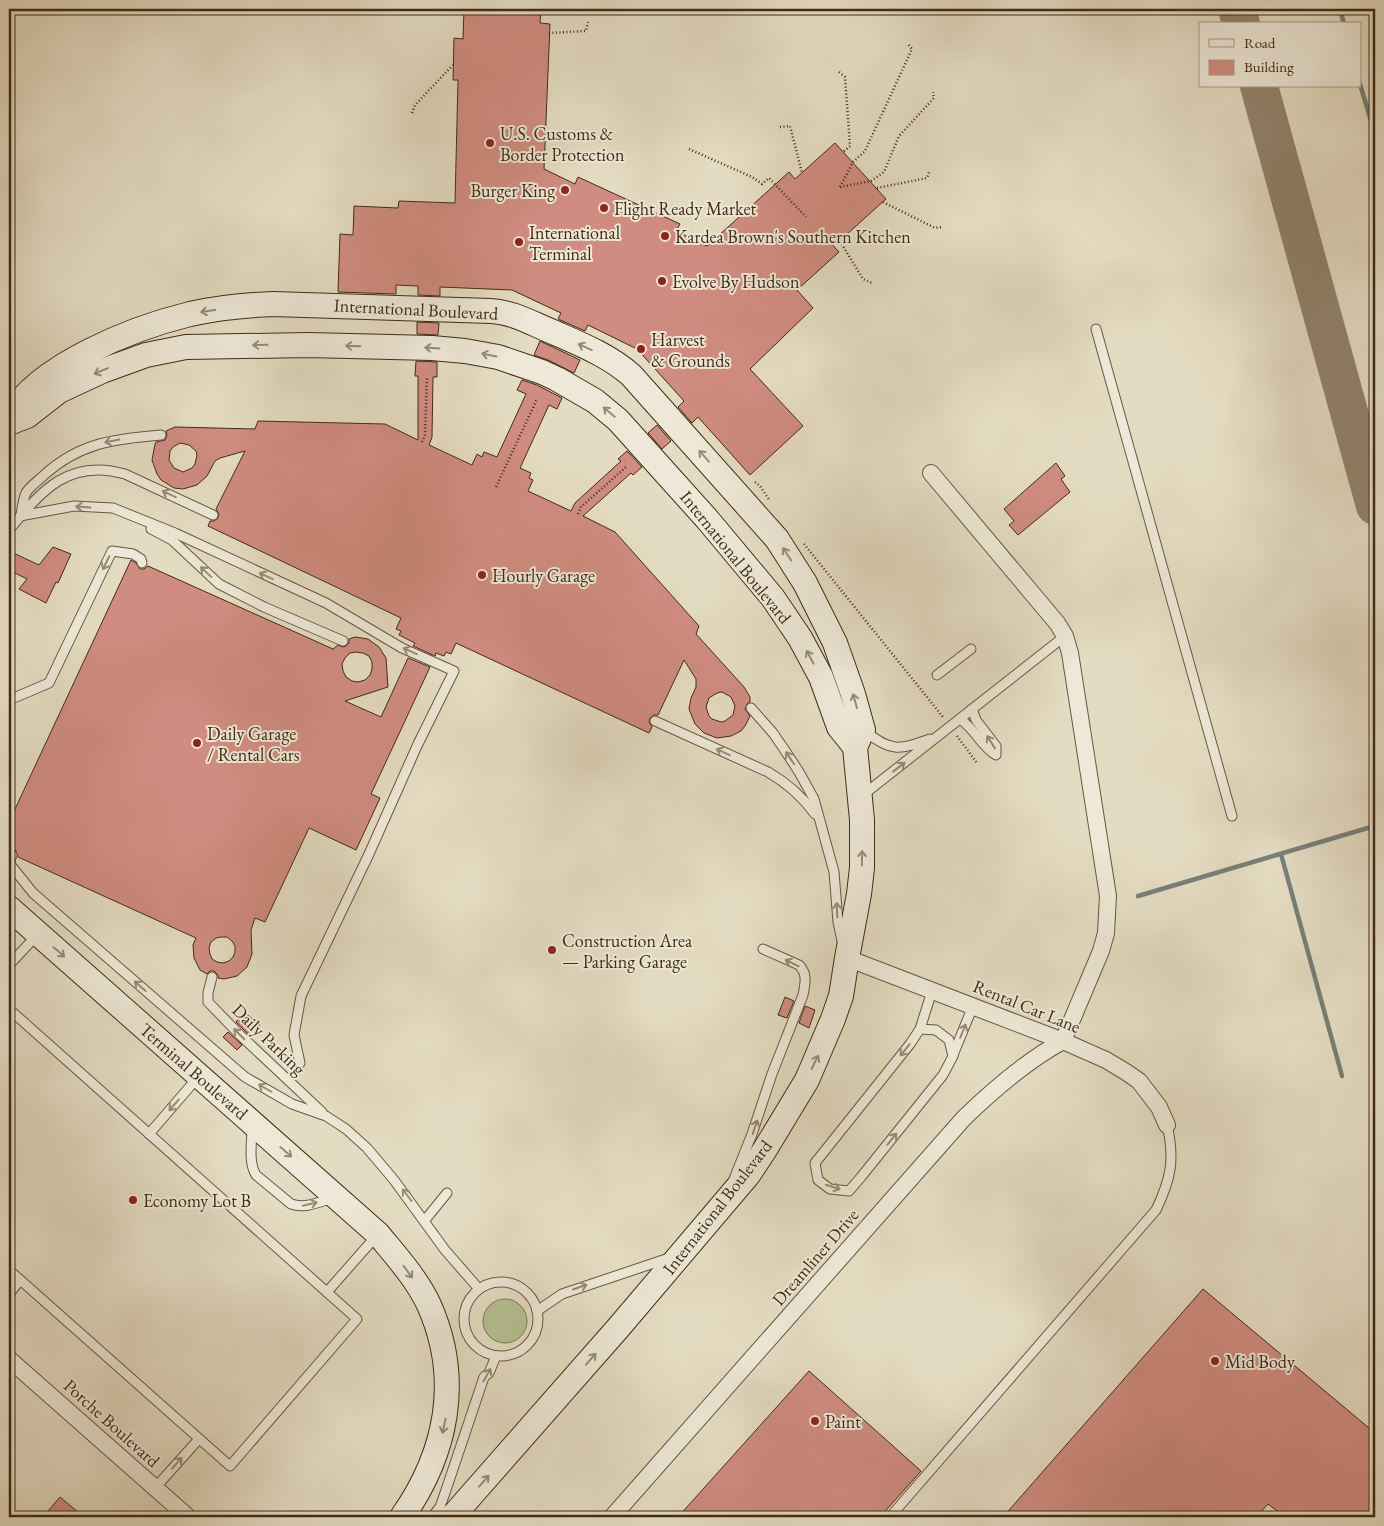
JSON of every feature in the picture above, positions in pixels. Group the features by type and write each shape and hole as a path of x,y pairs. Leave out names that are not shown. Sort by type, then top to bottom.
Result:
{"main road":[{"name":"International Boulevard","path":"9,418 19,397 70,362 110,342 162,322 192,314 226,308 273,304 302,304 491,311 516,316 586,347 616,363 639,383 777,539 805,583 826,623 844,666 859,738 862,868 858,902 841,996 833,1020 807,1080 748,1175 619,1327 452,1517"},
{"name":"International Boulevard","path":"9,423 27,416 60,391 102,371 146,355 186,347 308,344 432,348 498,357 535,370 557,379 588,397 618,420 707,519 772,598 800,638 821,677 839,727 859,738"},
{"name":"Terminal Boulevard","path":"9,908 378,1234"},
{"path":"378,1234 410,1274 429,1305 442,1342 447,1379 445,1419 435,1457 419,1493 402,1517"}],"street":[{"path":"931,472 1057,623 1065,636 1073,666 1108,896 1106,933 1101,951 1063,1041"},
{"name":"Rental Car Lane","path":"847,958 1063,1041 1106,1060 1138,1081 1159,1106 1167,1126"},
{"name":"Dreamliner Drive","path":"612,1517 964,1118 990,1093 1045,1051 1063,1041"},
{"name":"Porche Boulevard","path":"9,1359 188,1517"}],"lane":[{"path":"1096,330 1232,816"},
{"path":"20,516 26,493 49,470 78,452 113,440 161,435"},
{"path":"9,530 38,496 58,480 75,473 93,470 115,471 125,474 213,515"},
{"path":"20,516 74,506 112,508 176,533 326,603 402,648 454,671 417,746 369,854 300,996 294,1035 300,1063"},
{"path":"112,508 172,540 219,584 342,641"},
{"path":"9,700 49,683 112,551 133,554 141,559 142,563"},
{"path":"861,797 1065,636"},
{"path":"937,675 971,649"},
{"path":"751,708 773,733 799,772 814,799 834,872 838,922 847,958"},
{"path":"960,719 969,725 988,750 996,755 996,746 976,720 972,709"},
{"path":"655,721 768,772 783,781 806,802 818,818"},
{"path":"859,738 900,748 912,746 937,737"},
{"path":"12,855 9,863 33,893 245,1076 292,1104 326,1116 346,1129 367,1148 425,1220 445,1250 479,1289"},
{"path":"9,965 38,934"},
{"path":"723,1204 752,1134 805,985 804,969 763,949"},
{"name":"Daily Parking","path":"212,977 208,1002 326,1116"},
{"path":"932,991 920,1029 910,1044 815,1163 818,1180 830,1189 849,1191 943,1075 953,1056 973,1006"},
{"path":"9,1009 357,1319 230,1466 9,1270"},
{"path":"920,1029 936,1030 950,1040 953,1056"},
{"path":"149,1134 199,1075"},
{"path":"253,1123 252,1161 253,1170 256,1174 295,1206 304,1207 336,1197"},
{"path":"890,1517 1156,1210 1170,1178 1171,1142 1167,1126"},
{"path":"425,1220 447,1193"},
{"path":"327,1292 378,1234"},
{"path":"538,1311 562,1294 681,1254"},
{"path":"9,1294 20,1280"},
{"path":"501,1282 513,1284 524,1290 532,1299 538,1311 538,1323 534,1335 527,1345 517,1352 496,1356 481,1350 473,1342 467,1332 464,1320 466,1308 471,1298 479,1289 501,1282"},
{"path":"432,1517 440,1507 484,1377 489,1373 496,1356"},
{"path":"155,1488 199,1439"}],"path":[{"path":"549,33 586,31 588,22"},
{"path":"908,44 912,49 865,151 852,162 840,187 871,181 884,172 899,136 934,98 933,92"},
{"path":"412,113 415,105 453,65"},
{"path":"839,72 844,77 850,146 843,152"},
{"path":"780,127 790,126 802,173"},
{"path":"689,148 752,177 762,184 769,178 806,217"},
{"path":"876,188 927,178 929,172"},
{"path":"883,202 935,228 942,227"},
{"path":"838,238 863,279 872,283"},
{"path":"422,442 425,435 427,377"},
{"path":"496,487 537,399"},
{"path":"578,514 581,508 626,467"},
{"path":"755,482 760,486 770,502"},
{"path":"801,540 977,763"}],"green space":[{"path":"501,1299 509,1299 521,1305 527,1321 521,1337 509,1343 501,1343 489,1337 483,1325 483,1317 489,1305"}],"building":[{"name":"International Terminal","path":"464,9 541,9 540,23 550,24 544,169 575,184 578,177 680,224 676,231 707,246 789,172 795,179 835,143 886,199 846,235 829,241 839,252 797,290 813,308 750,369 803,426 750,475 698,417 692,423 678,407 684,401 637,349 588,325 585,331 558,319 561,313 512,290 440,287 440,296 418,295 418,286 396,285 396,294 338,292 340,234 353,235 354,206 398,208 399,201 455,203 458,80 453,80 454,38 463,39"},
{"path":"417,322 439,323 438,335 417,334"},
{"path":"540,341 580,360 574,373 534,355"},
{"name":"Hourly Garage","path":"416,361 437,362 437,377 433,377 432,437 429,445 472,465 477,454 482,457 484,452 497,457 526,394 517,390 522,380 537,385 562,398 557,409 549,405 520,468 531,473 529,478 533,480 528,491 571,511 575,503 621,461 618,459 627,451 642,467 633,475 631,473 583,516 615,532 699,626 696,634 744,687 750,697 750,702 745,709 750,716 741,731 731,736 717,738 704,733 695,724 689,709 696,687 696,679 684,660 658,715 650,718 649,722 652,727 649,733 456,643 451,654 446,652 444,656 436,653 435,656 413,646 415,643 399,635 401,631 396,629 401,618 208,526 210,521 218,518 219,514 216,509 245,451 215,461 207,476 197,485 183,489 174,488 161,480 152,460 156,442 165,440 166,431 175,427 255,429 258,421 385,424 418,440 418,376 415,376","holes":["180,443 189,445 196,451 197,455 192,468 183,472 174,468 169,460 170,451","722,692 731,697 735,706 733,715 721,722 712,719 706,707 709,698"]},
{"path":"657,425 671,441 662,449 648,433"},
{"path":"1056,463 1065,476 1061,479 1070,492 1018,535 1009,525 1014,521 1004,509"},
{"path":"53,547 71,554 58,583 56,582 46,603 19,589 27,579 9,570 9,551 39,565"},
{"name":"Daily Garage / Rental Cars","path":"131,560 140,569 148,566 333,649 338,645 346,646 349,643 349,639 355,637 368,639 379,647 386,658 388,687 345,701 381,717 408,658 430,667 371,794 380,798 356,850 309,828 265,922 255,918 251,930 252,954 247,967 237,976 224,979 218,978 214,971 210,971 207,974 200,970 194,958 193,945 196,938 18,857 14,849 9,850 9,822","holes":["356,652 369,656 372,662 370,675 365,680 358,682 346,677 342,664 350,653","221,937 227,937 235,946 233,957 223,963 212,959 209,948 211,942"]},
{"path":"785,997 794,1001 787,1018 778,1015"},
{"path":"805,1006 815,1010 809,1028 799,1023"},
{"path":"244,1012 260,1025 250,1036 236,1022"},
{"path":"228,1032 242,1045 237,1050 223,1037"},
{"name":"Mid Body","path":"1203,1289 1375,1433 1375,1511 1369,1517 1285,1517 1268,1504 1256,1517 1003,1517"},
{"name":"Paint","path":"809,1371 921,1471 880,1517 678,1517"},
{"path":"60,1497 84,1517 43,1517"}],"waterway":[{"path":"1340,9 1343,22"},
{"path":"1361,88 1375,134"},
{"path":"1138,896 1371,827"},
{"path":"1281,854 1342,1076"}],"taxiway":[{"path":"1237,9 1240,22"},
{"path":"1260,88 1375,506"}],"place":[{"name":"U.S. Customs & Border Protection","path":"490,143"},
{"name":"Burger King","path":"565,190"},
{"name":"Flight Ready Market","path":"604,208"},
{"name":"Kardea Brown's Southern Kitchen","path":"665,236"},
{"name":"International Terminal","path":"519,242"},
{"name":"Evolve By Hudson","path":"662,281"},
{"name":"Harvest & Grounds","path":"641,349"},
{"name":"Hourly Garage","path":"482,575"},
{"name":"Daily Garage / Rental Cars","path":"197,743"},
{"name":"Construction Area — Parking Garage","path":"552,950"},
{"name":"Economy Lot B","path":"133,1200"},
{"name":"Mid Body","path":"1215,1361"},
{"name":"Paint","path":"815,1421"}]}
